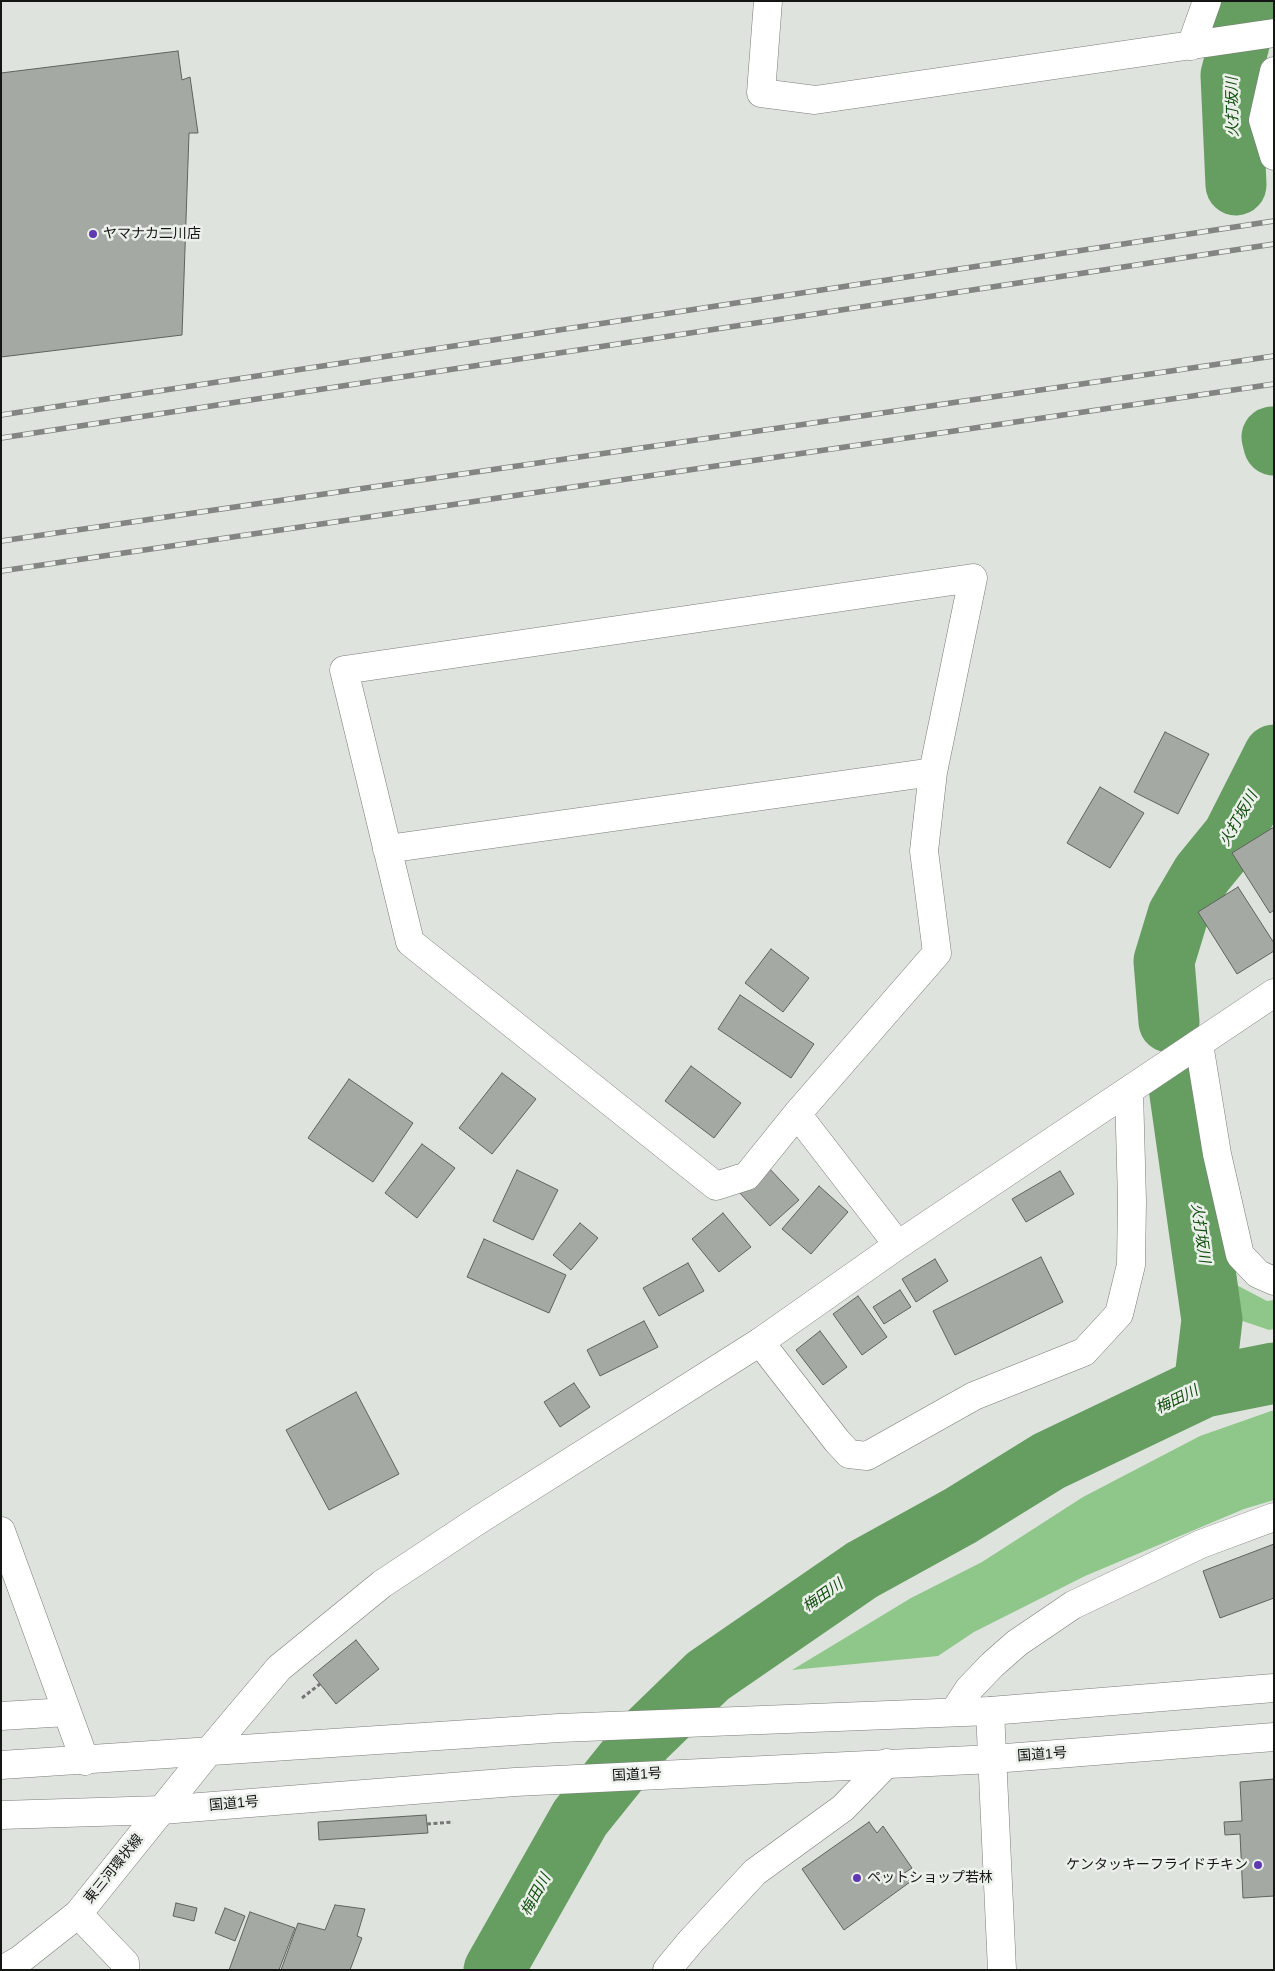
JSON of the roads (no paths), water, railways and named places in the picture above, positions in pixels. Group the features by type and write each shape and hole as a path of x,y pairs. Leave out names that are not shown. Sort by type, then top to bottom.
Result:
{"main road":[{"path":"768,1 761,93 815,100 1274,33"},
{"path":"1191,46 1207,1"},
{"path":"1274,70 1263,120 1274,156"},
{"path":"973,578 933,772 924,851 937,953 797,1114 747,1176 716,1186 410,942 387,849 344,670 973,578"},
{"path":"387,849 933,772"},
{"name":"東三河環状線","path":"2,1970 22,1959 78,1914 279,1668 382,1584 477,1521 760,1342 898,1245 1274,993"},
{"path":"1199,1044 1217,1154 1240,1255 1258,1274 1274,1281"},
{"path":"760,1342 849,1454 867,1456 974,1396 1084,1352 1119,1314 1131,1266 1132,1201 1129,1091"},
{"path":"797,1114 898,1245"},
{"path":"954,1712 969,1689 992,1665 1017,1643 1073,1605 1202,1544 1274,1517"},
{"path":"1,1531 85,1761"},
{"path":"1,1765 85,1761 559,1728 990,1711 1274,1688"},
{"path":"990,1711 1002,1970"},
{"path":"1,1716 67,1712"},
{"name":"国道1号","path":"1,1815 162,1810 515,1782 993,1758 1274,1737"},
{"path":"667,1970 691,1941 755,1872 843,1808 875,1763"},
{"path":"78,1914 124,1963 125,1970"}],"waterway":[{"name":"火打坂川","path":"1236,185 1231,75 1250,1"},
{"name":"火打坂川","path":"1272,437 1274,445"},
{"name":"火打坂川","path":"1169,1022 1164,961 1178,915 1202,874 1233,836 1274,755"},
{"name":"火打坂川","path":"1178,1080 1212,1320 1204,1387"},
{"name":"梅田川","path":"494,1970 580,1818 645,1737 708,1676 862,1570 960,1516 1049,1461 1204,1387 1274,1373"}],"railway":[{"path":"1,415 1274,221"},
{"path":"1,438 1274,244"},
{"path":"1,541 1274,356"},
{"path":"1,571 1274,384"}],"place":[{"name":"ヤマナカ二川店","path":"93,234"},
{"name":"ケンタッキーフライドチキン","path":"1258,1865"},
{"name":"ペットショップ若林","path":"857,1878"}]}
